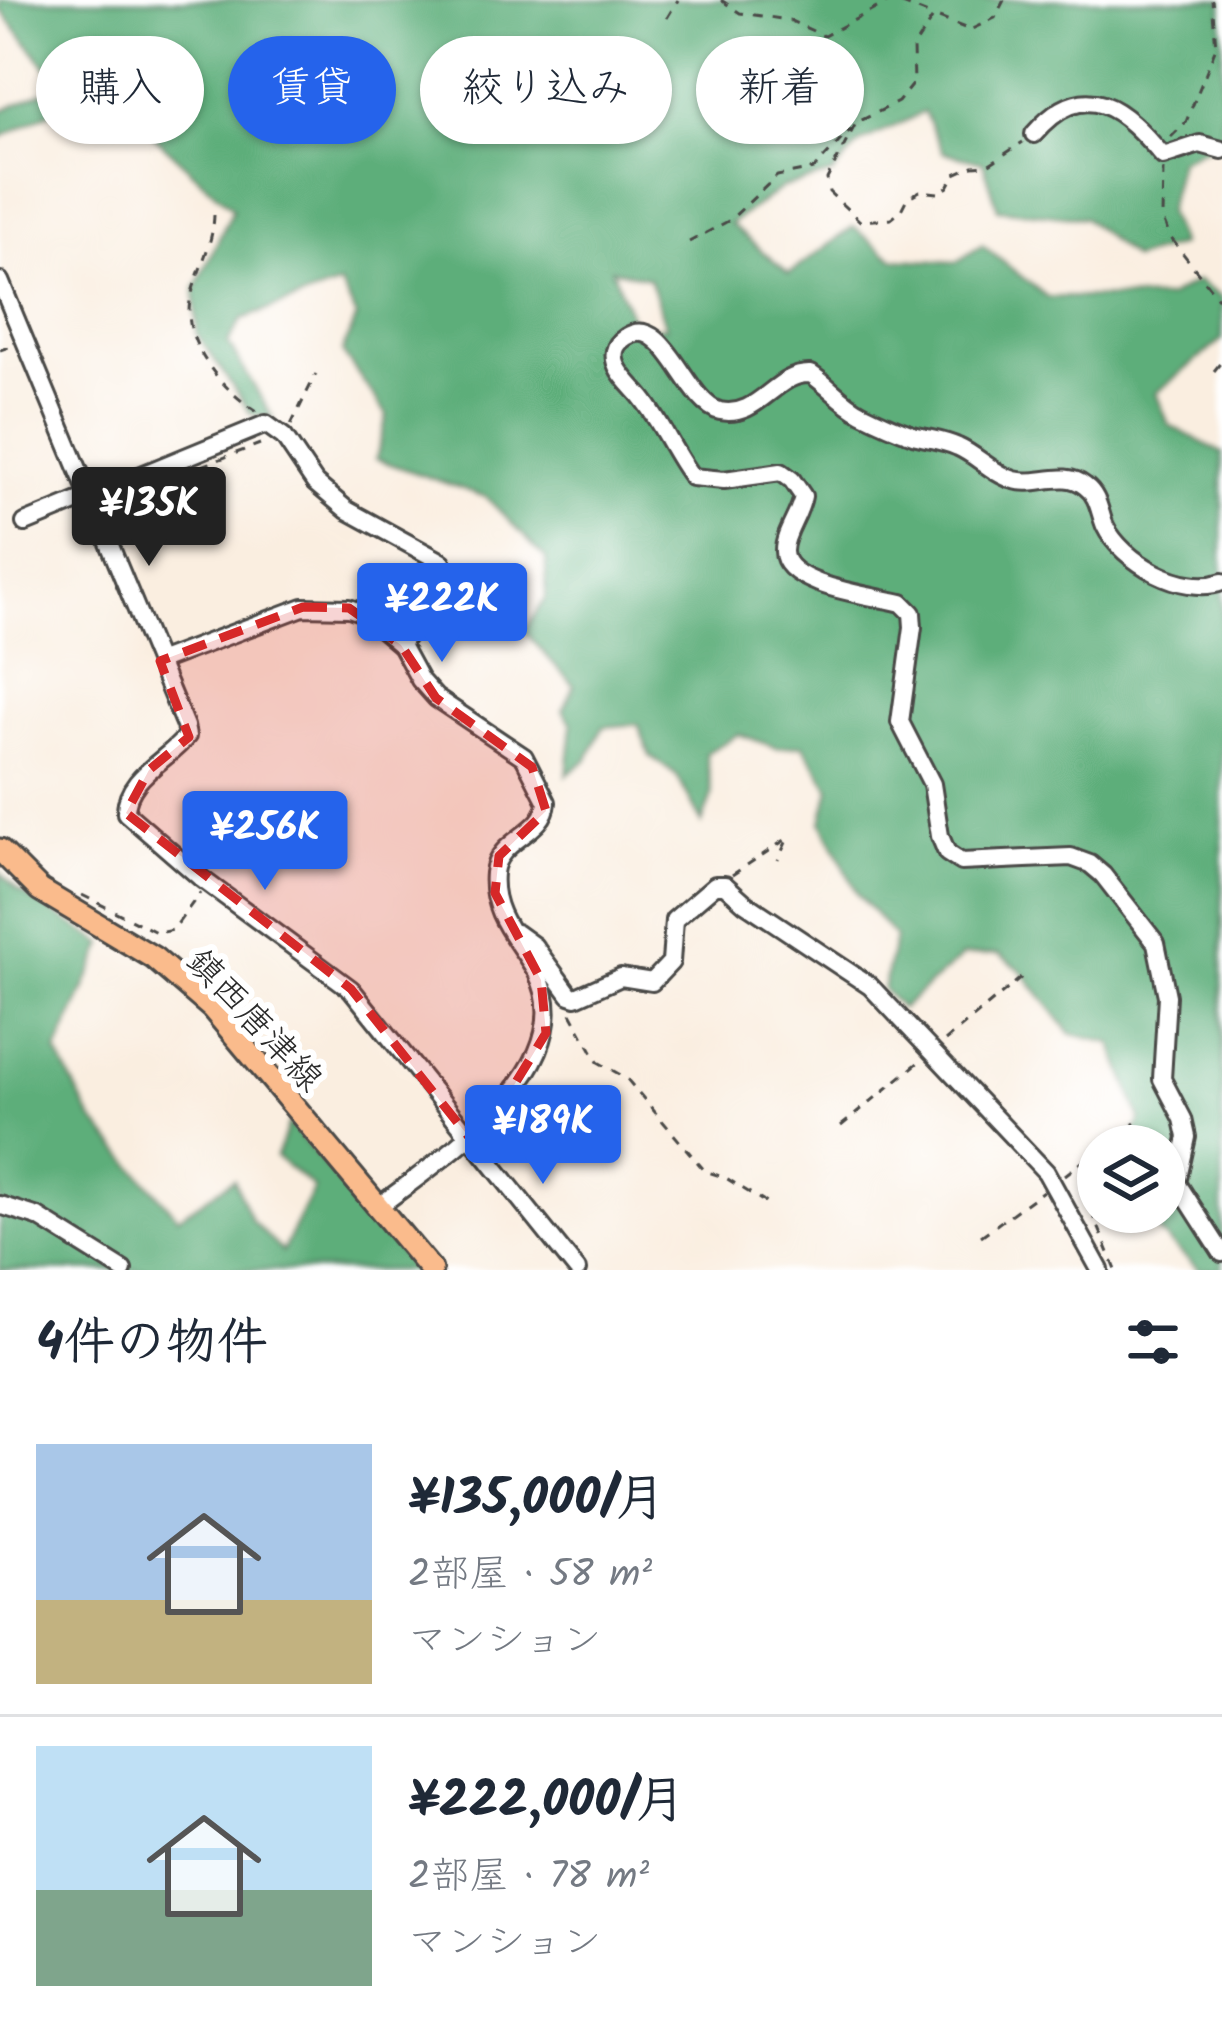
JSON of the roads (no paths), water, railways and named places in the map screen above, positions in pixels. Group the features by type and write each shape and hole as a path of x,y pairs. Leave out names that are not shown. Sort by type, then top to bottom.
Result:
{"main road":[{"name":"鎮西唐津線","path":"0,850 40,890 180,977 212,1008 428,1268"}],"street":[{"path":"1034,134 1049,117 1083,102 1117,109 1163,156 1199,144 1222,150"},
{"path":"0,281 187,736 148,770 125,804 126,813 202,880 351,989 577,1270"},
{"path":"1222,582 1208,588 1185,585 1139,560 1107,530 1096,499 1078,481 1010,479 956,446 860,412 811,374 788,379 753,407 727,412 701,401 655,338 641,332 617,344 618,369 658,420 692,476 724,480 781,472 793,480 803,496 783,548 786,562 799,575 902,603 912,613 900,722 932,784 947,854 961,862 1071,857 1090,864 1156,943 1167,996 1162,1078 1187,1137 1177,1183 1222,1253"},
{"path":"26,523 266,424 284,437 315,483 347,510 442,562 445,570 401,645"},
{"path":"160,661 303,607 349,608 401,645 436,698 524,757 547,802 542,818 499,856 494,871 506,928 541,980 548,1015 546,1033 500,1108 378,1207"},
{"path":"506,928 534,946 570,995 576,997 621,977 652,982 671,962 674,920 720,883 870,986 933,1050 1054,1184 1100,1270"},
{"path":"0,1205 38,1217 123,1270"}]}
